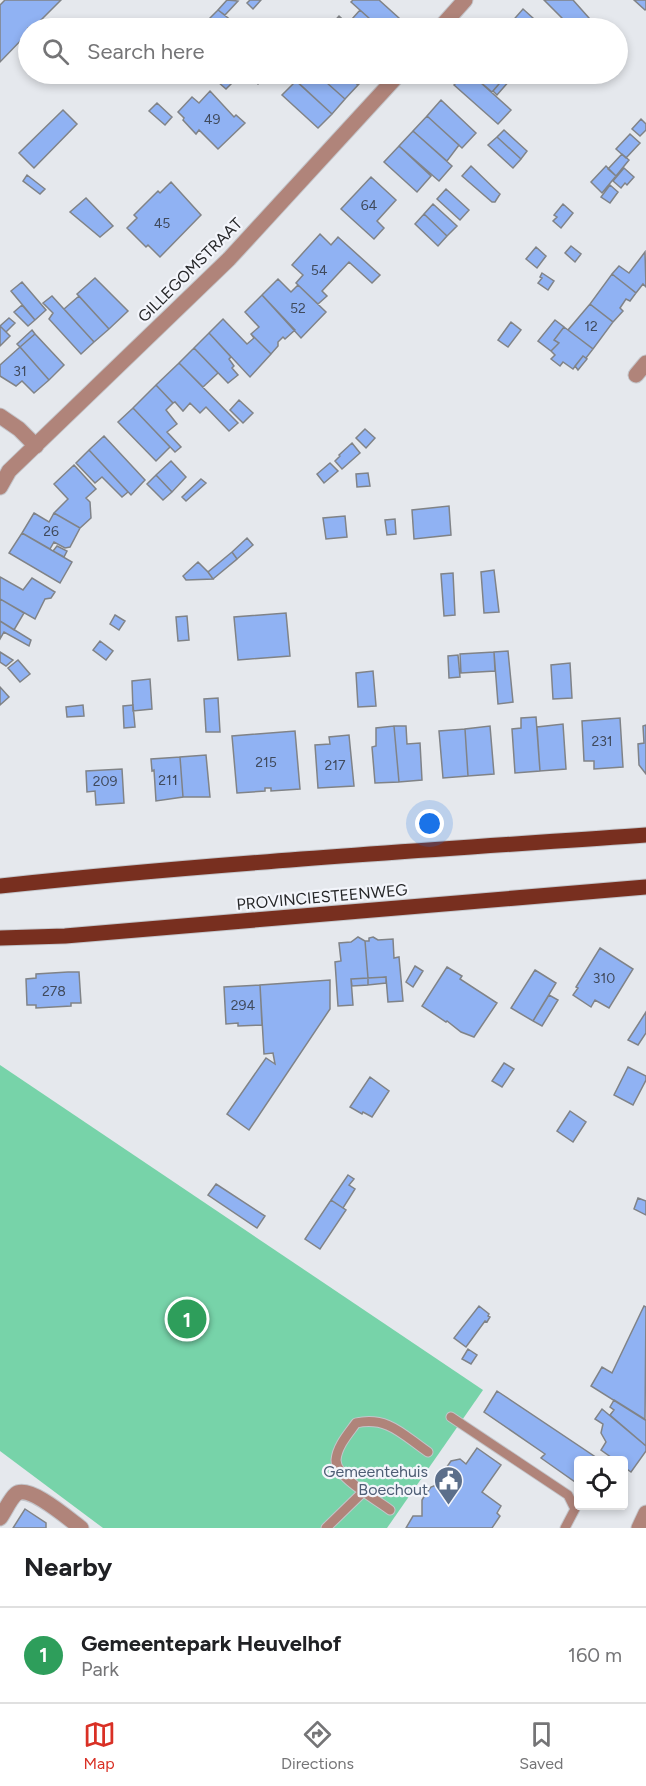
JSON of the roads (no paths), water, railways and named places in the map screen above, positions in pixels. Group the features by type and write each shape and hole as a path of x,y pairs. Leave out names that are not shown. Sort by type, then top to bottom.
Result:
{"main road":[{"path":"0,886 428,850 646,835"},
{"name":"PROVINCIESTEENWEG","path":"0,938 88,934 646,887"}],"street":[{"path":"449,18 465,0"},
{"name":"GILLEGOMSTRAAT","path":"0,487 9,471 229,259 390,84"},
{"path":"0,416 19,429 36,446"},
{"path":"0,1518 17,1494 25,1491 35,1495 81,1528"},
{"path":"639,1528 646,1513"}],"lane":[{"path":"451,1417 568,1495 575,1509 565,1528"},
{"path":"390,1510 344,1477 338,1468 336,1458 343,1441 356,1423 369,1420 384,1422 428,1452"},
{"path":"326,1528 364,1491"}],"place":[{"name":"Gemeentepark Heuvelhof","path":"187,1319"},
{"name":"Gemeentehuis Boechout","path":"449,1506"}]}
